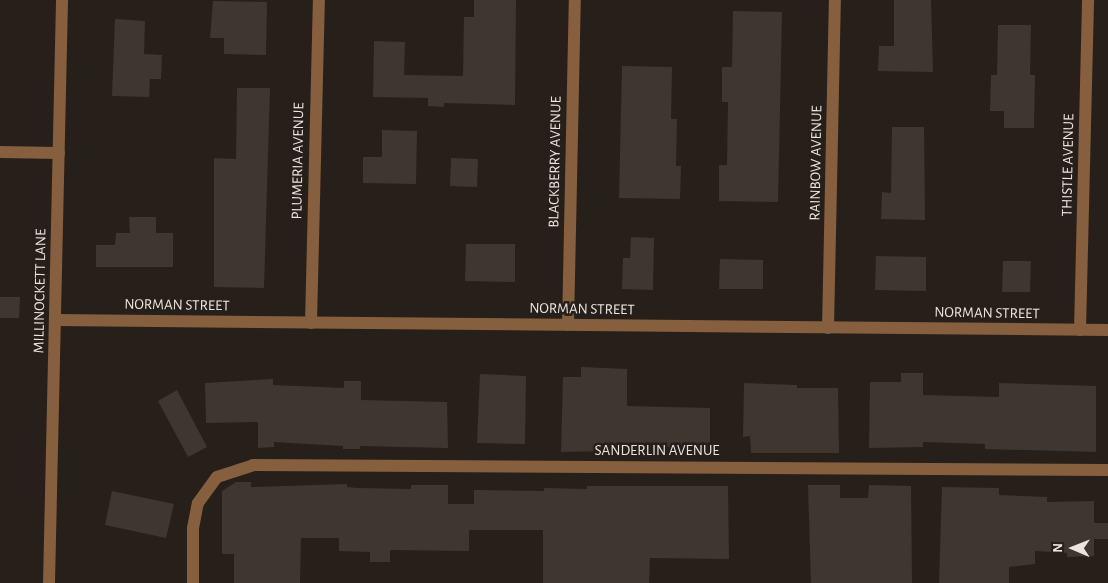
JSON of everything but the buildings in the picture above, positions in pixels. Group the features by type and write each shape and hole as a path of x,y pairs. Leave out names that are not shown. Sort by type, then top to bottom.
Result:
{"street":[{"name":"MILLINOCKETT LANE","path":"49,583 62,0"},
{"name":"PLUMERIA AVENUE","path":"311,323 319,0"},
{"name":"BLACKBERRY AVENUE","path":"568,325 575,0"},
{"name":"RAINBOW AVENUE","path":"828,328 835,0"},
{"name":"THISTLE AVENUE","path":"1080,330 1088,0"},
{"path":"0,152 59,153"},
{"name":"NORMAN STREET","path":"55,320 1108,330"},
{"name":"SANDERLIN AVENUE","path":"193,583 194,514 198,503 210,483 227,471 253,465 1108,470"}]}
